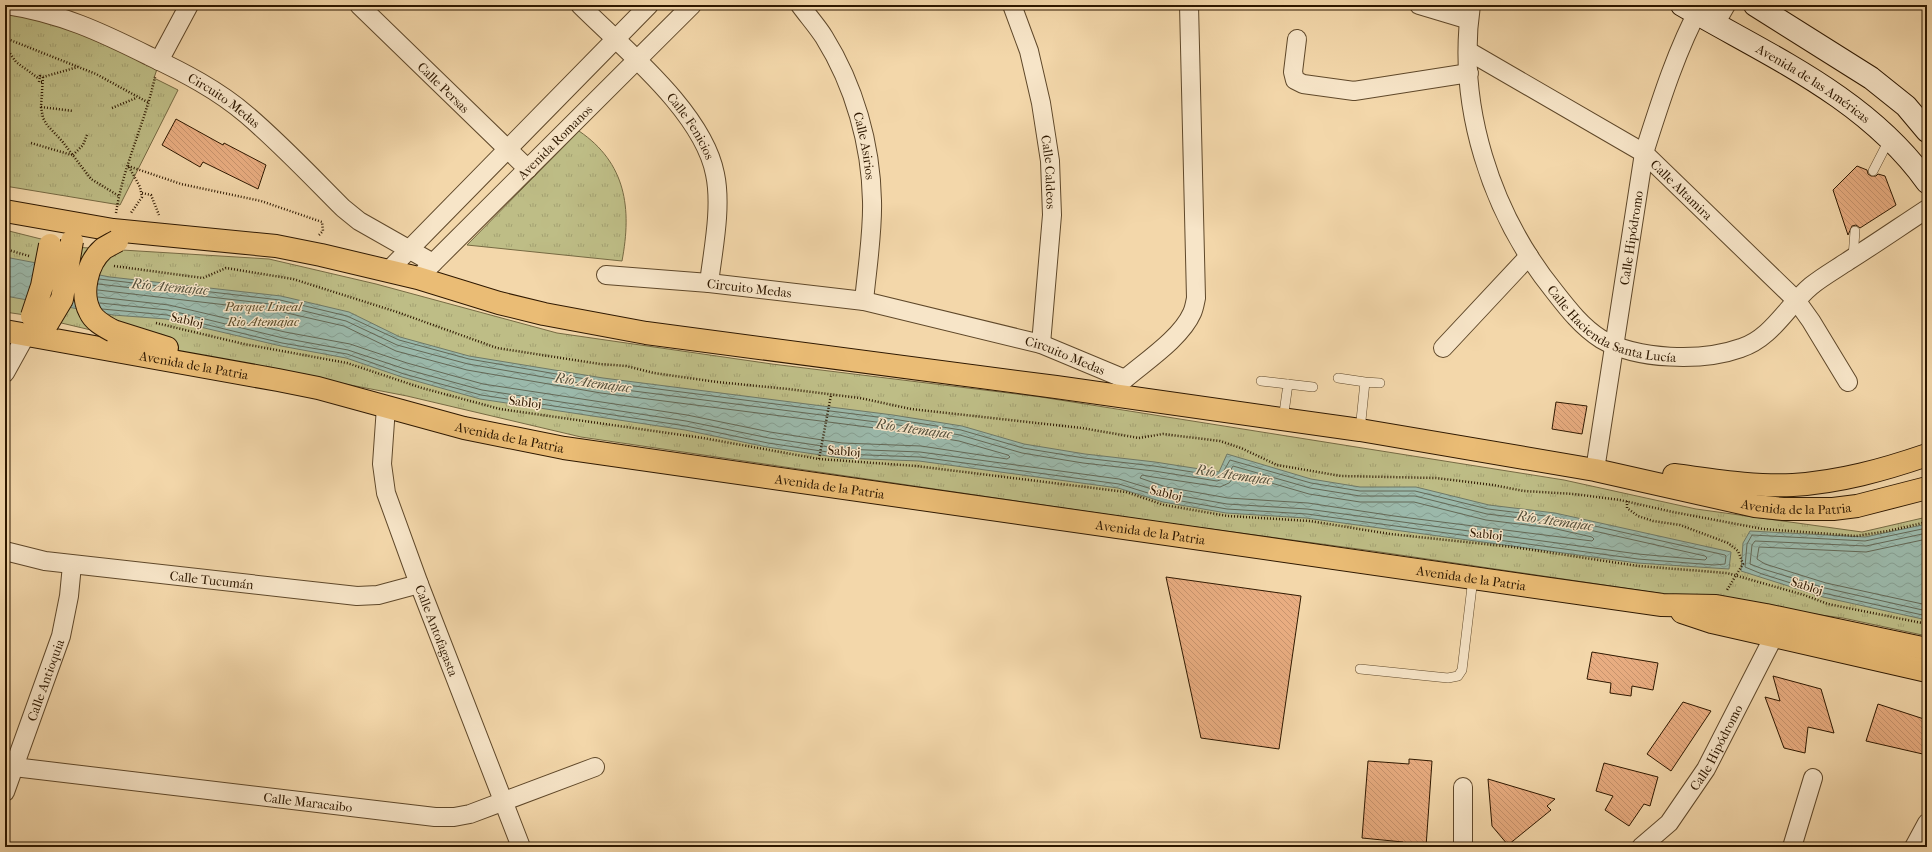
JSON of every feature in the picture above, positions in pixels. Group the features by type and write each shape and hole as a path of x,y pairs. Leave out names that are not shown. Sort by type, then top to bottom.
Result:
{"main road":[{"path":"1755,5 1871,78 1906,106 1927,130"},
{"name":"Avenida de las Américas","path":"1699,12 1817,82 1856,108 1906,154 1927,182"},
{"name":"Avenida de la Patria","path":"5,212 62,233 243,242 276,246 418,278 499,303 599,325 1360,430 1595,470 1755,506 1783,509 1833,509 1857,506 1927,488"},
{"path":"28,327 62,299 62,233 197,250 243,242"},
{"path":"117,241 103,249 93,261 89,273 85,298 90,313 100,323 113,331 171,349 229,371"},
{"name":"Avenida de la Patria","path":"28,327 229,371 318,388 464,428 564,448 1662,605 1716,606 1927,649"},
{"name":"Avenida de la Patria","path":"1595,470 1648,471 1727,481 1792,485 1863,475 1927,455"},
{"name":"Avenida de la Patria","path":"1662,605 1712,622 1927,672"}],"street":[{"name":"Circuito Medas","path":"7,5 50,13 76,22 159,61 221,94 247,115 343,208 359,221 433,263"},
{"path":"159,61 189,5"},
{"name":"Calle Persas","path":"359,5 528,169"},
{"name":"Calle Fenicios","path":"580,5 682,108 701,135 711,156 716,175 717,206 709,283"},
{"path":"388,271 649,5"},
{"name":"Avenida Romanos","path":"418,278 638,62 692,5"},
{"name":"Calle Asirios","path":"800,5 824,37 840,67 855,104 866,144 872,202 864,301"},
{"name":"Calle Caldeos","path":"1012,5 1031,58 1042,103 1050,161 1052,215 1041,344"},
{"path":"1136,398 1125,379 1169,341 1184,325 1192,313 1196,298 1189,5"},
{"path":"1419,5 1470,12"},
{"name":"Calle Hipódromo","path":"1595,470 1644,153 1660,104 1699,12 1726,5"},
{"name":"Calle Hacienda Santa Lucía","path":"1470,12 1468,51 1472,113 1481,147 1499,197 1529,256 1549,285 1583,326 1614,346 1647,354 1682,358 1715,356 1743,348 1765,335 1796,300 1811,286 1927,209"},
{"path":"1297,39 1293,72 1295,80 1303,84 1354,91 1469,73"},
{"name":"Calle Altamira","path":"1468,51 1644,153 1796,300 1811,321 1848,382"},
{"path":"1443,348 1529,256"},
{"name":"Circuito Medas","path":"606,276 709,283 864,301 1041,344 1125,379"},
{"path":"5,373 28,327"},
{"name":"Calle Antofagasta","path":"386,407 382,464 386,493 419,584 521,847"},
{"name":"Calle Tucumán","path":"5,552 33,560 72,565 357,596 378,595 419,584"},
{"name":"Calle Antioquia","path":"5,792 61,636 69,596 72,565"},
{"name":"Calle Hipódromo","path":"1641,847 1669,823 1706,769 1774,636"},
{"name":"Calle Maracaibo","path":"14,767 434,817 454,817 470,814 503,800 595,767"},
{"path":"1792,847 1813,778"},
{"path":"1463,787 1463,847"},
{"path":"1914,847 1927,823"}],"lane":[{"path":"1873,172 1890,138"},
{"path":"1853,258 1855,230"},
{"path":"1338,378 1380,383"},
{"path":"1261,381 1313,387"},
{"path":"1360,430 1365,382"},
{"path":"1283,420 1288,384"},
{"path":"1360,669 1448,678 1458,676 1462,670 1473,578"}],"path":[{"path":"5,38 96,74 149,103"},
{"path":"5,46 16,62 38,79 40,83 42,82"},
{"path":"116,215 119,196 149,103 159,61"},
{"path":"38,79 40,76 43,77 79,67"},
{"path":"43,77 41,107 43,118 47,125 73,155 91,179 119,196"},
{"path":"112,108 136,97"},
{"path":"41,107 73,111"},
{"path":"73,155 83,145 87,135"},
{"path":"31,143 73,155"},
{"path":"128,166 142,193 140,201 128,216"},
{"path":"128,166 181,184 261,201 322,222 323,231 318,237"},
{"path":"142,193 151,195 157,212 163,219"},
{"path":"203,278 226,268 293,279 397,312 498,348 600,364 626,366 654,373 717,382 832,395 911,409 1082,428 1139,438 1163,434 1220,442 1242,448 1277,465 1341,476 1436,478 1493,485 1524,492 1588,496 1620,500"},
{"name":"Sabloj","path":"149,322 244,344 347,363 500,409 703,438 819,459 916,466 1057,482 1126,492 1164,505 1228,516 1310,521 1390,534 1514,547 1638,566 1727,573 1804,595 1828,604 1927,624"},
{"path":"819,459 832,395"},
{"path":"1628,478 1627,508 1638,516 1653,521 1680,525 1728,543 1738,551 1743,564 1716,606"}],"green space":[{"path":"5,9 28,12 158,66 154,78 178,90 120,205 5,186"},
{"path":"579,131 595,144 607,157 616,172 622,188 626,223 622,261 467,245"},
{"name":"Parque Lineal Rio Atemajac","path":"5,230 73,247 269,259 376,284 557,333 772,364 1041,397 1564,480 1696,509 1862,532 1927,517 1927,636 1843,618 1159,522 581,437 407,396 196,355 32,316 5,312"}],"water":[{"name":"Río Atemajac","path":"5,257 110,277 281,296 349,312 400,337 469,356 603,378 893,415 962,426 1024,444 1085,454 1155,462 1219,472 1227,454 1311,479 1360,487 1416,487 1489,505 1555,513 1731,552 1729,569 1637,563 1306,518 1226,513 1163,502 1118,488 919,461 841,458 767,447 685,430 480,399 402,377 346,358 281,346 166,319 113,315 5,296"},
{"path":"1927,524 1927,620 1823,597 1741,571 1743,543 1750,531 1865,537"}],"building":[{"path":"176,119 223,145 224,143 266,165 258,189 203,162 200,167 162,145"},
{"path":"1857,166 1867,170 1868,174 1871,176 1876,176 1878,174 1885,176 1896,205 1860,228 1856,225 1852,226 1848,235 1833,190"},
{"path":"1556,402 1587,406 1582,434 1552,429"},
{"path":"1166,577 1301,596 1279,749 1201,738"},
{"path":"1592,652 1658,663 1653,690 1632,686 1631,696 1610,693 1611,683 1587,679"},
{"path":"1773,676 1821,689 1834,733 1808,727 1805,753 1784,748 1765,697 1780,701"},
{"path":"1683,702 1711,711 1671,771 1647,754"},
{"path":"1878,704 1927,720 1927,755 1866,741"},
{"path":"1409,759 1432,761 1426,847 1403,847 1403,842 1362,838 1368,761 1409,764"},
{"path":"1604,763 1658,777 1650,806 1644,804 1629,826 1605,810 1613,796 1596,791"},
{"path":"1488,779 1555,799 1547,806 1551,810 1508,845 1492,826"}]}
